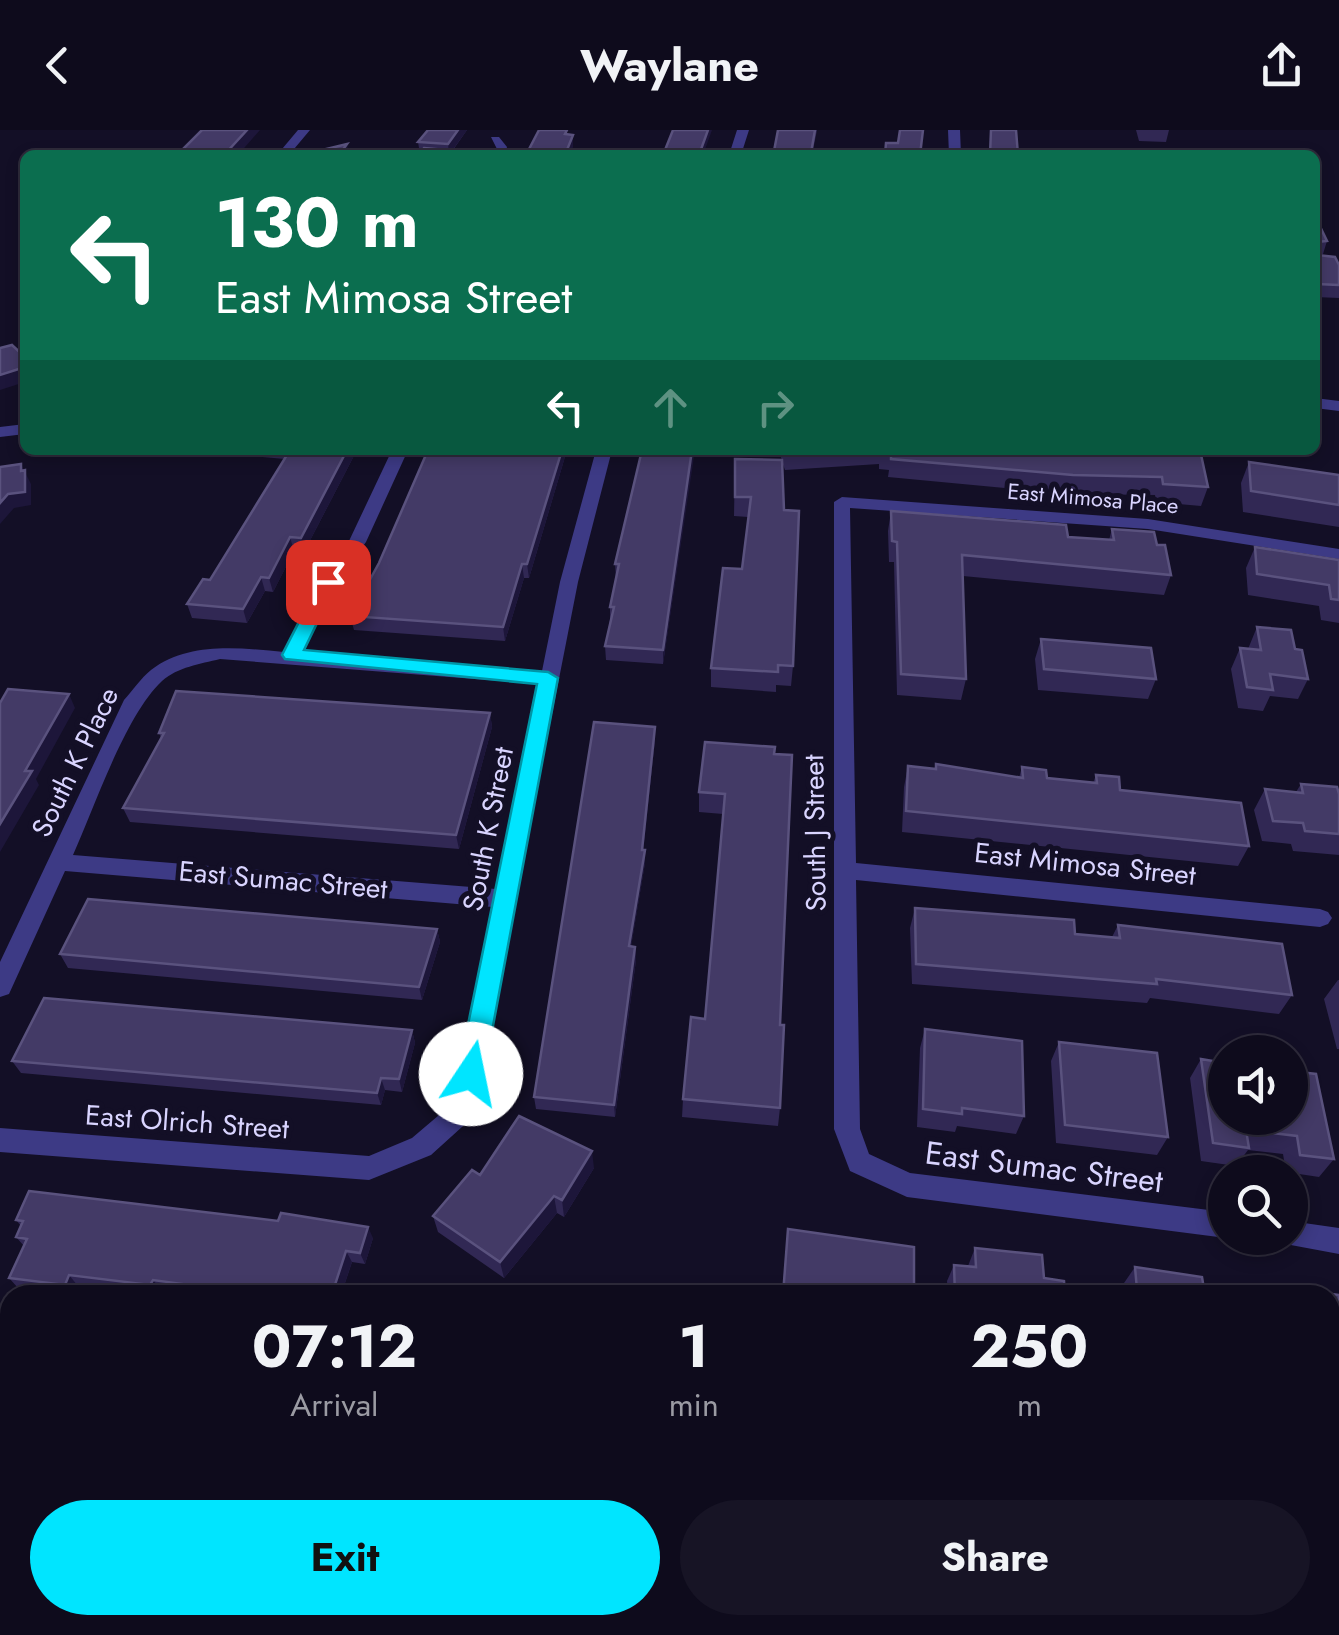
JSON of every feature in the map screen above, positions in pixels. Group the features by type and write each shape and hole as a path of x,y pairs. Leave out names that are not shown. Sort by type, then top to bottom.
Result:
{"street":[{"path":"287,150 304,130"},
{"path":"494,139 502,150"},
{"path":"398,455 357,542 328,582 292,655 548,678"},
{"name":"South K Street","path":"369,1168 401,1159 440,1137 464,1109 548,678 603,455"},
{"name":"East Mimosa Place","path":"842,502 1148,524 1339,554"},
{"name":"South J Street","path":"842,502 847,1129 859,1162"},
{"name":"South K Place","path":"0,987 131,705 158,675 182,661 220,653 292,655"},
{"name":"East Sumac Street","path":"60,862 506,898"},
{"name":"East Mimosa Street","path":"845,870 1320,918"},
{"name":"East Olrich Street","path":"0,1140 369,1168"},
{"name":"East Sumac Street","path":"859,1162 907,1184 1208,1223"},
{"path":"1308,1237 1339,1241"}],"building":[{"path":"202,130 247,130 229,150 182,150"},
{"path":"428,130 458,130 448,144 418,142"},
{"path":"539,130 567,130 565,134 573,135 567,150 529,150"},
{"path":"673,130 708,130 701,150 665,150"},
{"path":"778,130 815,130 812,150 774,150"},
{"path":"900,130 923,130 921,150 885,150 886,143 898,143"},
{"path":"991,130 1016,130 1018,150 990,150"},
{"path":"1320,255 1335,257 1339,285 1320,284"},
{"path":"12,345 20,352 20,369 0,375 0,348"},
{"path":"287,455 344,455 301,538 290,537 269,578 261,577 243,609 187,604 203,579 210,580"},
{"path":"426,455 560,455 503,627 350,616 379,563"},
{"path":"641,455 691,455 663,650 605,646 614,607 610,607 619,564 615,564"},
{"path":"891,455 1201,455 1208,487 1163,484 1162,477 1073,475 891,459"},
{"path":"735,459 782,460 784,510 799,511 793,666 778,665 778,672 711,668 723,568 742,569 751,497 735,497"},
{"path":"1249,462 1339,475 1339,505 1251,491"},
{"path":"21,464 21,471 25,470 25,492 8,494 0,503 0,467"},
{"path":"891,511 1066,525 1068,537 1114,540 1112,529 1154,532 1157,545 1165,545 1171,575 962,555 966,679 901,674 897,542 892,541"},
{"path":"1255,547 1339,560 1339,600 1331,599 1329,585 1257,574"},
{"path":"1257,627 1291,630 1295,649 1302,650 1308,679 1270,674 1273,690 1247,687 1240,648 1261,650"},
{"path":"1041,639 1151,648 1156,679 1044,669"},
{"path":"8,689 69,694 25,771 32,771 0,824 0,703"},
{"path":"176,691 490,713 456,835 123,808 164,733 159,733"},
{"path":"594,722 655,727 645,850 629,946 635,947 614,1105 534,1097"},
{"path":"705,742 775,747 774,754 792,755 780,1108 683,1099 691,1017 705,1019 725,794 699,792"},
{"path":"936,764 1023,778 1022,767 1046,770 1047,778 1097,783 1096,775 1119,777 1120,790 1241,803 1249,846 906,811 908,766 936,769"},
{"path":"1301,784 1337,787 1339,834 1305,831 1303,823 1273,821 1265,789 1303,793"},
{"path":"88,899 437,929 419,987 60,954"},
{"path":"915,908 1074,920 1075,934 1120,938 1118,925 1282,944 1292,995 1156,979 1157,984 916,964"},
{"path":"44,998 412,1030 399,1079 381,1078 377,1093 12,1061"},
{"path":"925,1029 1022,1041 1024,1116 962,1108 962,1114 923,1109"},
{"path":"1059,1042 1157,1053 1168,1137 1065,1125"},
{"path":"1201,1059 1208,1060 1208,1108"},
{"path":"1308,1073 1316,1074 1334,1159 1300,1155 1297,1136 1288,1135 1308,1135"},
{"path":"519,1116 592,1151 562,1200 554,1196 500,1262 433,1216 472,1170 480,1175"},
{"path":"1212,1135 1247,1135 1249,1148 1213,1143"},
{"path":"29,1191 278,1221 281,1213 368,1227 360,1253 346,1251 335,1285 190,1285 153,1280 150,1285 69,1275 65,1285 9,1278 27,1239 16,1237 23,1221 16,1220"},
{"path":"788,1229 914,1247 914,1285 784,1285"},
{"path":"975,1248 1042,1255 1044,1278 1064,1281 1064,1285 955,1285 954,1265 976,1267"},
{"path":"1135,1267 1202,1277 1203,1285 1137,1285"}],"route":[{"path":"328,582 292,655 548,678 471,1074"}]}
